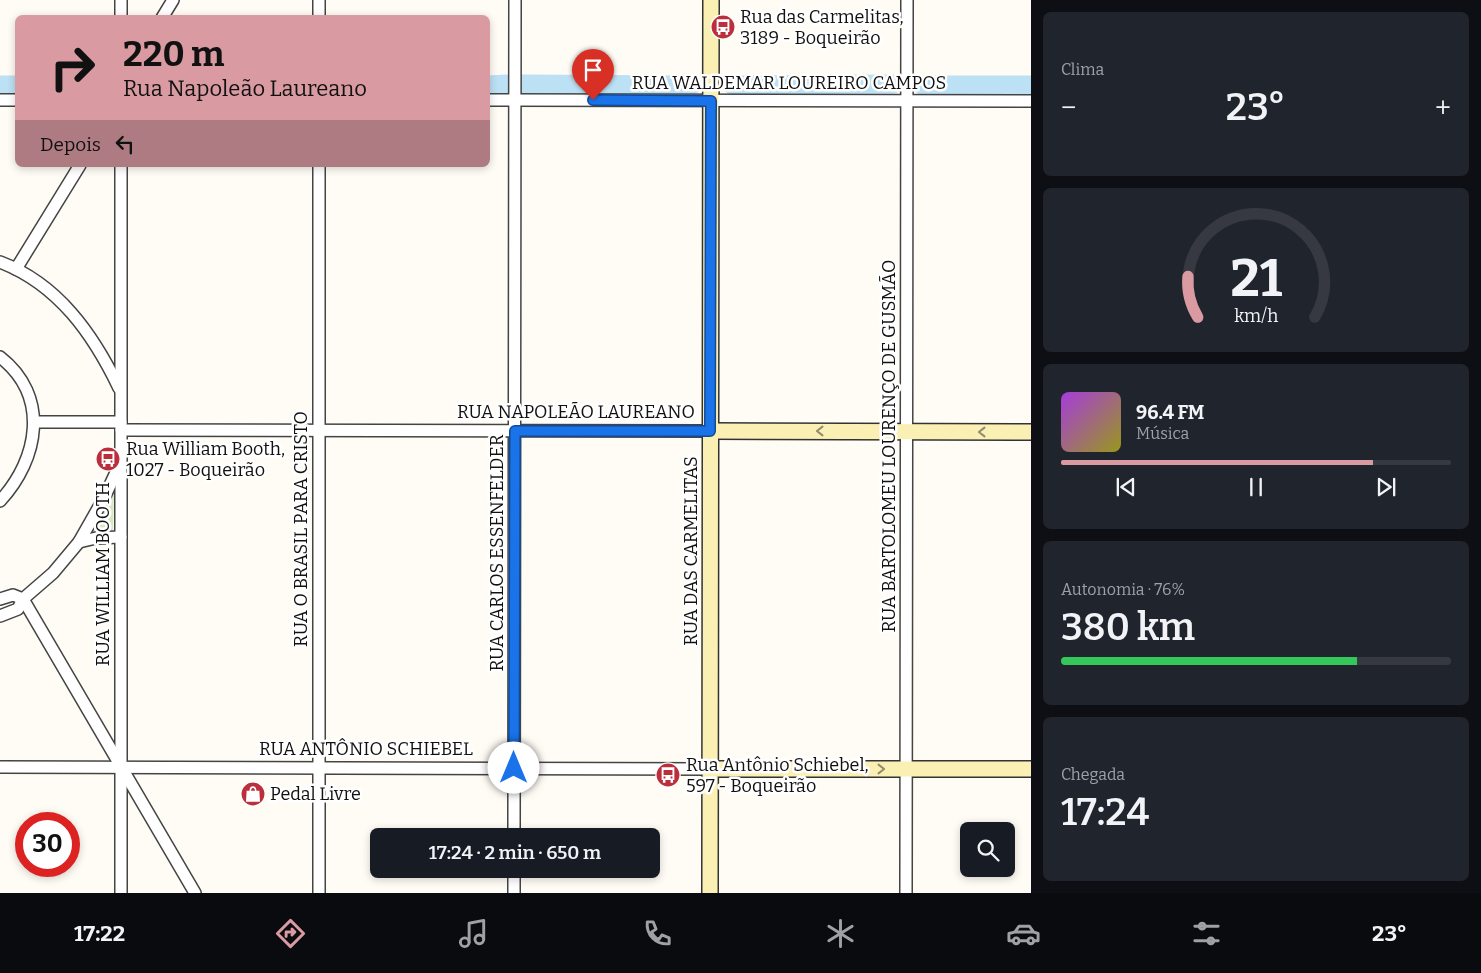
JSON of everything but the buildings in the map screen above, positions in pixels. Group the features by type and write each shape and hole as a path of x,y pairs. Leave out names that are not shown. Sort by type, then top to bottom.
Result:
{"street":[{"path":"121,0 121,15"},
{"path":"164,15 173,0"},
{"path":"319,0 319,15"},
{"name":"RUA CARLOS ESSENFELDER","path":"514,828 515,0"},
{"name":"RUA DAS CARMELITAS","path":"710,893 711,0"},
{"name":"RUA BARTOLOMEU LOURENÇO DE GUSMÃO","path":"906,893 907,0"},
{"path":"0,100 15,100"},
{"name":"RUA WALDEMAR LOUREIRO CAMPOS","path":"490,100 1031,101"},
{"path":"16,269 79,167"},
{"name":"RUA WILLIAM BOOTH","path":"121,167 121,893"},
{"name":"RUA O BRASIL PARA CRISTO","path":"319,167 319,893"},
{"path":"0,262 34,278 67,307 97,347 121,391"},
{"path":"0,358 17,375 26,391 34,422 32,446 27,459 9,492 0,501"},
{"name":"RUA NAPOLEÃO LAUREANO","path":"34,422 121,426 319,430 1031,432"},
{"path":"0,616 18,609 23,599 53,572 79,542 104,498 121,462"},
{"path":"79,542 107,536 121,536"},
{"path":"0,600 14,595 23,599 195,893"},
{"name":"RUA ANTÔNIO SCHIEBEL","path":"0,767 1031,769"},
{"path":"514,878 514,893"}],"green space":[{"path":"114,488 113,531 91,534"}],"waterway":[{"path":"490,85 506,84"},
{"path":"521,84 692,85"},
{"path":"732,85 893,84"},
{"path":"0,85 15,85"},
{"path":"922,85 1031,85"}],"place":[{"name":"Rua das Carmelitas, 3189 - Boqueirão","path":"723,27"},
{"name":"Rua William Booth, 1027 - Boqueirão","path":"108,459"},
{"name":"Rua Antônio Schiebel, 597 - Boqueirão","path":"668,775"},
{"name":"Pedal Livre","path":"253,794"}],"route":[{"path":"514,768 515,431 710,431 711,101 593,100"}]}
